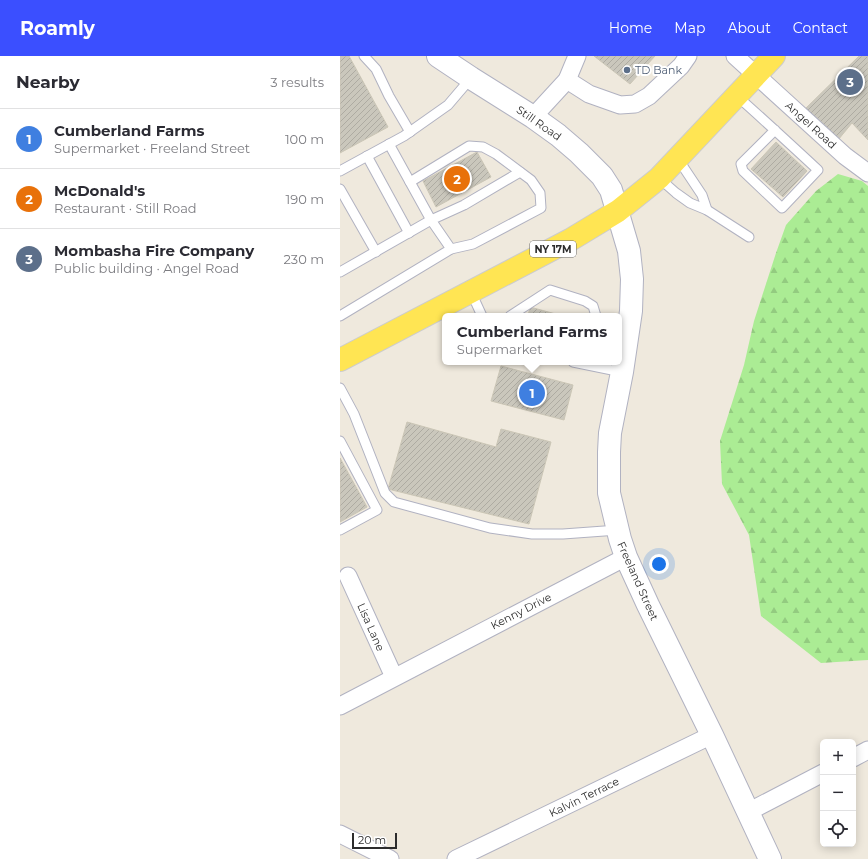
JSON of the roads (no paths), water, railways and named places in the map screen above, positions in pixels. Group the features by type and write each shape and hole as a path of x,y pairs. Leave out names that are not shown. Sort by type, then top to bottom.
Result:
{"main road":[{"name":"Still Road","path":"438,56 533,117 579,153 602,176 611,190 618,211"},
{"name":"NY 17M","path":"340,360 570,240 618,211 659,178 774,56"},
{"name":"Freeland Street","path":"618,211 629,251 632,279 631,311 622,372 610,433 609,493 626,557 770,859"}],"street":[{"path":"533,117 567,80 577,56"},
{"path":"567,80 589,94 620,104 635,104 649,96 681,66 688,56"},
{"name":"Angel Road","path":"735,56 845,156 867,169"},
{"name":"Kenny Drive","path":"340,706 626,557"},
{"name":"Lisa Lane","path":"348,576 394,677"},
{"name":"Kalvin Terrace","path":"456,859 712,736"},
{"path":"856,756 868,750"},
{"path":"748,812 820,775"},
{"path":"340,834 390,859"}],"lane":[{"path":"364,56 376,69 389,96 410,132"},
{"path":"340,171 410,132 448,105 471,78"},
{"path":"737,96 775,130 818,170 782,208 743,171 741,164 775,130"},
{"path":"389,144 431,220 451,249"},
{"path":"340,316 451,249 473,244 541,208 540,193 531,180 496,154 483,147 469,146 410,182"},
{"path":"368,156 409,233"},
{"path":"678,159 702,195 707,210"},
{"path":"340,272 431,220 464,205 520,172"},
{"path":"659,178 690,203 707,210 749,237"},
{"path":"340,189 376,252"},
{"path":"515,313 550,290 585,301 593,306 595,313"},
{"path":"471,292 481,313"},
{"path":"593,365 622,372"},
{"path":"340,388 354,414 385,493 394,502 490,528 532,534 563,534 618,530"},
{"path":"340,441 377,510 340,530"}],"place":[{"name":"TD Bank","path":"627,70"},
{"name":"Mombasha Fire Company","path":"850,82"},
{"name":"McDonald's","path":"457,179"},
{"name":"Cumberland Farms","path":"532,393"}]}
